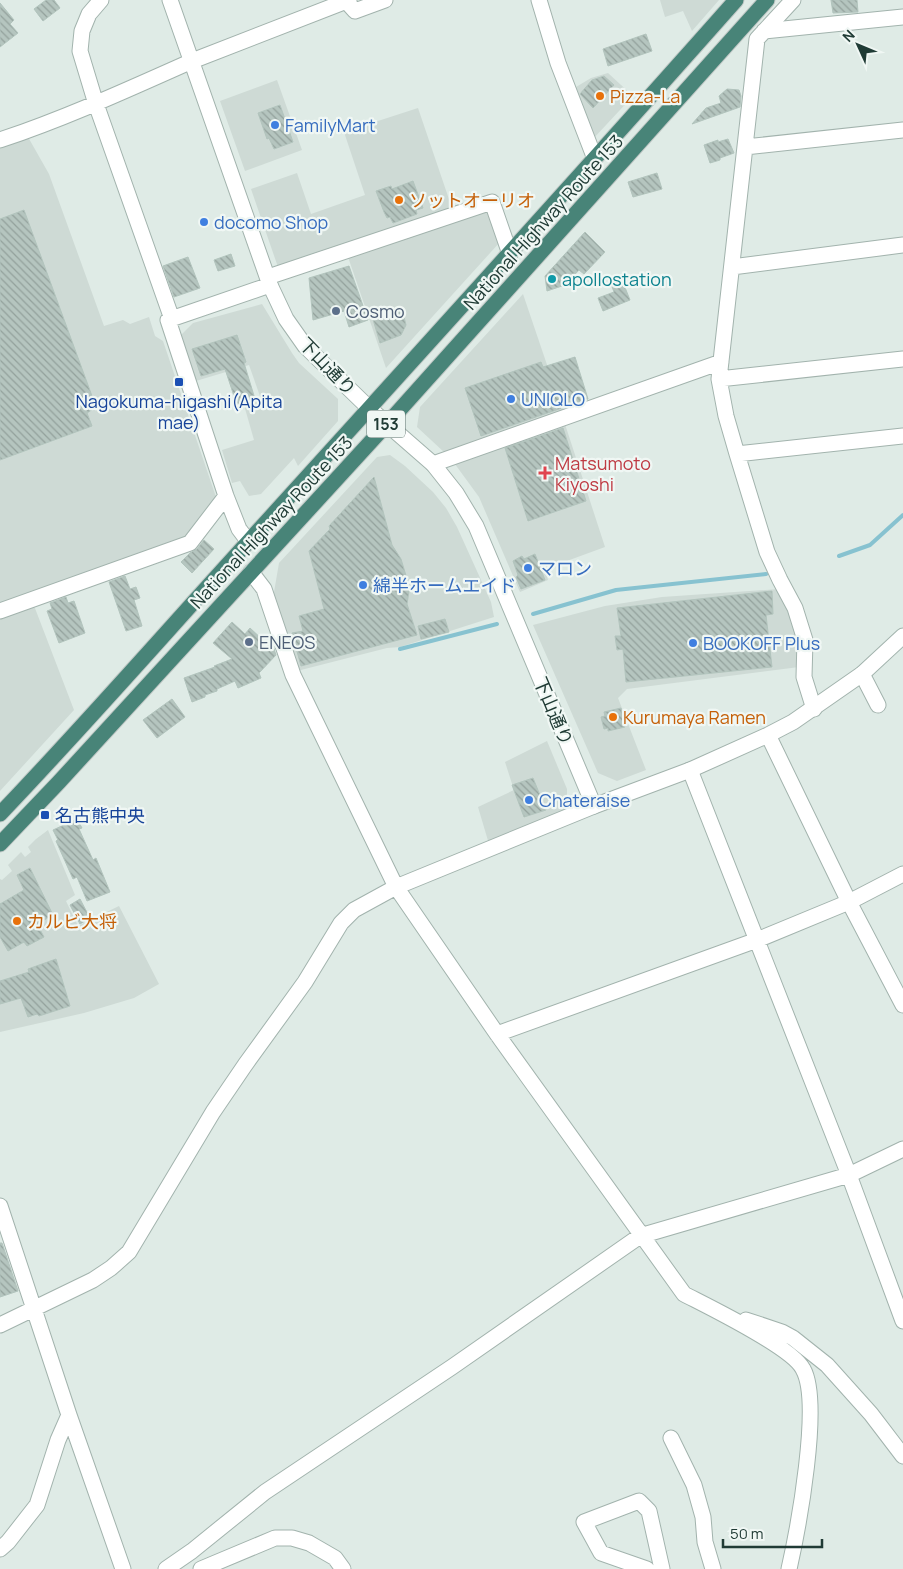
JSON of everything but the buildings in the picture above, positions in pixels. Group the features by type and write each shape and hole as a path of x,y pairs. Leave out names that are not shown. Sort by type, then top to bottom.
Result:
{"highway":[{"name":"National Highway Route 153","path":"0,814 56,756 370,409 736,0"},
{"name":"National Highway Route 153","path":"0,844 387,424 768,0"}],"street":[{"path":"101,0 89,14 82,31 80,51 96,104 172,319"},
{"name":"下山通り","path":"170,0 269,281 286,319 305,346 370,409 433,464 456,493 476,526 594,806"},
{"path":"0,140 40,127 192,61 348,0 355,11 385,0"},
{"path":"539,0 558,63 594,159"},
{"path":"793,0 757,39 719,380 726,416 766,552 795,608 805,640 804,677 814,709"},
{"path":"764,31 903,17"},
{"path":"746,146 903,130"},
{"path":"248,542 239,529 226,496 168,320 269,281 492,202 510,254"},
{"path":"732,267 903,245"},
{"path":"719,380 903,359"},
{"path":"433,464 721,362"},
{"path":"737,454 903,436"},
{"path":"0,611 190,543 226,496"},
{"path":"251,572 264,589 293,675 396,887 497,1034 640,1236 684,1294 788,1352 804,1369 810,1400 809,1436 797,1532 789,1569"},
{"path":"0,1325 93,1280 111,1268 129,1252 213,1112 245,1064 306,982 342,923 354,910 396,887 594,806 690,770 768,735 814,709 862,674 903,636"},
{"path":"862,674 878,705"},
{"path":"768,735 849,902 903,1005"},
{"path":"690,770 849,1175 903,1321"},
{"path":"497,1034 756,940 849,902 903,874"},
{"path":"166,1569 192,1551 265,1492 452,1367 640,1236 849,1175 903,1149"},
{"path":"0,1206 69,1415 123,1569"},
{"path":"718,1312 782,1332 812,1352 871,1414 903,1456"},
{"path":"0,1549 38,1505 58,1440 69,1415"},
{"path":"671,1438 694,1485 703,1517 705,1542 713,1569"},
{"path":"647,1569 601,1553 584,1522 639,1501 649,1511 662,1569"},
{"path":"201,1569 275,1538 292,1538 309,1543 335,1558 343,1569"}],"shaded area":[{"path":"660,0 719,0 692,31 683,11 665,17"},
{"path":"608,73 633,96 593,139 576,87 591,78"},
{"path":"277,80 302,150 245,171 220,101"},
{"path":"418,108 453,211 279,270 251,189 297,173 311,214 365,195 344,132"},
{"path":"28,137 49,174 104,326 123,320 130,324 149,317 155,336 163,341 217,500 186,541 0,606 0,147"},
{"path":"489,207 500,242 386,368 347,254"},
{"path":"523,294 563,412 445,453 417,427 420,407"},
{"path":"262,304 299,363 338,399 338,421 298,466 294,458 261,494 249,496 240,481 232,483 222,450 254,440 244,405 261,399 249,365 196,381 181,335 193,323"},
{"path":"564,421 605,547 545,569 548,580 520,592 479,497 452,460"},
{"path":"390,455 433,492 446,508 457,527 491,602 494,617 400,647 387,648 297,671 273,598 279,563 377,457"},
{"path":"779,589 791,607 800,641 799,667 627,689 618,698 646,770 617,781 598,773 533,625 605,606 662,597"},
{"path":"33,603 74,710 0,791 0,614"},
{"path":"547,741 567,789 567,808 528,829 489,844 478,807 514,790 505,762"},
{"path":"48,830 75,895 66,901 78,926 119,906 159,984 134,998 84,1013 0,1032 0,879 2,880 12,871 8,865 21,852 25,857 31,852 28,847"}],"waterway":[{"path":"839,556 870,545 903,515"},
{"path":"533,614 616,590 766,574"},
{"path":"400,649 497,624"}],"place":[{"name":"Pizza-La","path":"600,96"},
{"name":"FamilyMart","path":"275,125"},
{"name":"ソットオーリオ","path":"399,200"},
{"name":"docomo Shop","path":"204,222"},
{"name":"apollostation","path":"552,279"},
{"name":"Cosmo","path":"336,311"},
{"name":"Nagokuma-higashi(Apita mae)","path":"179,382"},
{"name":"UNIQLO","path":"511,399"},
{"name":"Matsumoto Kiyoshi","path":"545,473"},
{"name":"マロン","path":"528,568"},
{"name":"綿半ホームエイド","path":"363,585"},
{"name":"ENEOS","path":"249,642"},
{"name":"BOOKOFF Plus","path":"693,643"},
{"name":"Kurumaya Ramen","path":"613,717"},
{"name":"Chateraise","path":"529,800"},
{"name":"名古熊中央","path":"45,815"},
{"name":"カルビ大将","path":"17,921"}]}
